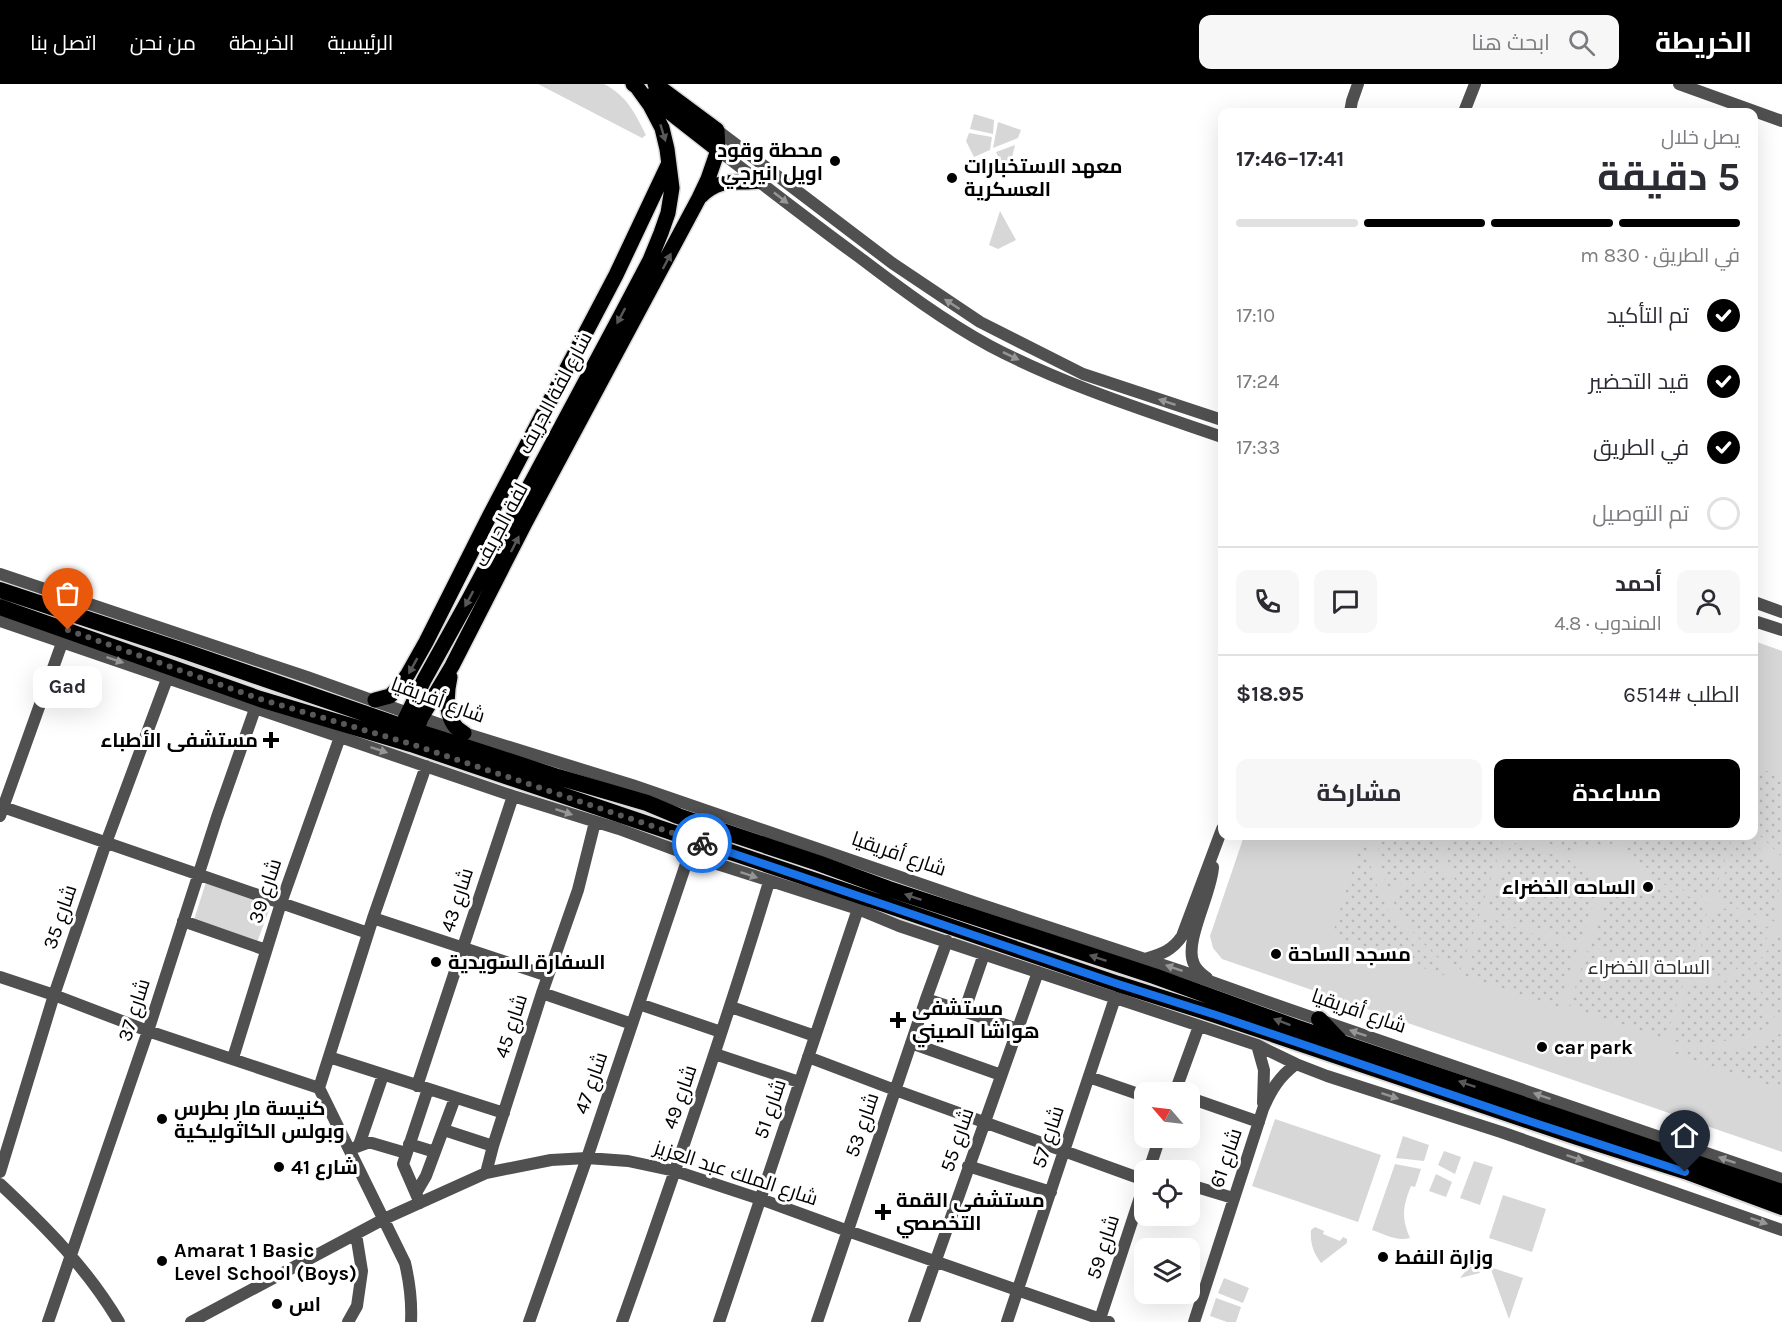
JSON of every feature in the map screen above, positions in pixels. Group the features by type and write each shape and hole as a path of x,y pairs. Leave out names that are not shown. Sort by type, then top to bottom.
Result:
{"highway":[{"name":"شارع أفريقيا","path":"0,590 408,729 647,803 678,816 818,863 973,909 1580,1130"},
{"path":"49,607 72,599"},
{"name":"شارع أفريقيا","path":"2,612 260,699 408,729 639,821 1118,984 1580,1130"},
{"path":"632,785 647,803"},
{"path":"619,829 639,821"},
{"path":"814,880 818,863"},
{"path":"1319,1019 1343,1043"},
{"path":"1580,1130 1782,1192"},
{"path":"1580,1130 1685,1172 1782,1207"}],"main road":[{"path":"655,84 717,130"},
{"path":"635,85 718,150"},
{"name":"شارع لفة الجريف","path":"408,729 650,260 668,213 672,188 662,128 650,105 635,85"},
{"name":"لفة الجريف","path":"408,729 452,666 525,523 699,198 718,150 717,130"},
{"path":"375,700 390,696 399,687 426,642 616,275 668,165"},
{"path":"699,198 720,183 740,184 759,181"},
{"path":"452,666 446,694 448,709 459,731 464,733"}],"street":[{"path":"1351,108 1358,84"},
{"path":"1466,108 1475,84"},
{"path":"1679,84 1746,108"},
{"path":"1758,112 1782,121"},
{"path":"717,130 892,263 980,322 1083,374 1218,419"},
{"path":"718,150 884,276 972,335 1045,372 1114,400 1218,436"},
{"path":"972,335 980,322"},
{"path":"1114,400 1119,387"},
{"name":"شارع أفريقيا","path":"0,574 375,700 408,729 464,733 632,785 973,909 1145,959 1782,1179"},
{"path":"1758,603 1782,612"},
{"name":"شارع أفريقيا","path":"2,612 62,643 1257,1045 1296,1065 1508,1135 1782,1230"},
{"path":"1758,622 1782,630"},
{"path":"62,643 2,812 106,843 368,933"},
{"name":"شارع 35","path":"0,1172 54,995 106,843 167,679"},
{"name":"شارع 37","path":"48,1322 148,1031 197,874 255,709"},
{"name":"شارع 39","path":"233,1058 281,903 340,737"},
{"path":"319,1088 368,933 426,766"},
{"name":"شارع 43","path":"408,1149 422,1088 463,947 513,796"},
{"name":"شارع 45","path":"486,1173 542,993 578,890 596,822"},
{"path":"1145,959 1167,952 1182,936 1218,840"},
{"path":"1214,854 1213,876 1192,939 1191,951 1193,963 1199,972 1216,984"},
{"name":"شارع 47","path":"529,1322 689,855"},
{"name":"شارع 49","path":"622,1322 715,1054 769,882"},
{"name":"شارع 51","path":"719,1322 858,909"},
{"path":"373,918 548,976"},
{"path":"183,921 266,950"},
{"name":"شارع 53","path":"817,1322 946,941"},
{"path":"964,1012 984,954"},
{"name":"شارع 55","path":"914,1322 1038,972"},
{"path":"0,977 148,1031 319,1088 355,1148 384,1220 398,1246 408,1277 412,1303 411,1322"},
{"path":"542,993 632,1024"},
{"name":"شارع 57","path":"1007,1322 1115,998"},
{"path":"926,999 1018,1029"},
{"path":"639,1004 721,1032"},
{"path":"730,1007 814,1036"},
{"path":"1178,1082 1198,1026"},
{"path":"911,1043 1001,1074"},
{"path":"1257,1045 1264,1070 1261,1115"},
{"path":"715,1054 799,1082"},
{"path":"329,1057 504,1113"},
{"path":"808,1057 1134,1176"},
{"path":"1261,1115 1274,1087 1284,1074 1296,1065"},
{"path":"355,1148 383,1075"},
{"path":"1089,1077 1134,1093"},
{"path":"418,1198 455,1098"},
{"path":"1200,1100 1261,1115"},
{"name":"شارع 61","path":"1194,1322 1261,1115"},
{"path":"444,1130 493,1146"},
{"path":"355,1148 372,1143 435,1152"},
{"path":"408,1149 403,1164 404,1169 418,1198"},
{"name":"شارع الملك عبد العزيز","path":"191,1322 384,1220 418,1198 486,1173 551,1160 586,1158 628,1161 675,1171 1103,1321"},
{"path":"968,1166 1050,1192"},
{"path":"0,1184 72,1254 103,1295 119,1322"},
{"path":"1200,1188 1233,1198"},
{"name":"شارع 59","path":"1103,1321 1134,1218"},
{"path":"348,1322 357,1306 362,1272 356,1234"}],"green space":[{"path":"538,84 604,84 619,94 634,112 646,135 642,138"},
{"path":"974,114 994,120 993,134 970,129"},
{"path":"998,122 1021,130 1018,138 993,148"},
{"path":"969,133 992,137 990,150 974,157 966,141"},
{"path":"1015,145 1010,165 1003,168 996,152"},
{"path":"1000,211 1016,240 998,249 989,245"},
{"name":"الساحة الخضراء","path":"1758,642 1782,651 1782,1152 1222,959 1213,948 1210,936 1243,840 1758,840"},
{"path":"1760,768 1782,778 1782,857 1758,834"},
{"path":"1362,840 1368,840 1369,859 1374,878 1390,913 1413,944 1458,980 1332,936"},
{"path":"1378,840 1439,840 1442,864 1390,889 1387,888 1378,858"},
{"path":"1445,840 1503,840 1482,906 1463,891 1453,877 1446,854"},
{"path":"1537,840 1614,840 1613,843 1598,848 1583,846 1574,853"},
{"path":"1627,840 1732,840 1713,896 1707,898 1653,881 1648,868 1633,862 1630,854 1624,849"},
{"path":"1736,840 1754,840 1782,875 1777,899 1776,922 1721,903 1718,894"},
{"path":"1518,842 1574,862 1576,869 1588,874 1599,889 1580,944 1486,911 1510,846"},
{"path":"1444,868 1459,893 1480,913 1460,971 1437,957 1421,941 1400,917 1391,896"},
{"path":"206,882 271,905 256,945 193,923"},
{"path":"1648,883 1705,902 1709,907 1686,979 1591,947 1610,890 1621,889 1625,885 1643,889"},
{"path":"1721,907 1772,929 1755,956 1741,967 1703,979 1689,979 1713,913"},
{"path":"1485,916 1577,950 1558,1007 1465,976"},
{"path":"1782,927 1782,1016 1776,1021 1748,968 1765,954"},
{"path":"1587,951 1684,982 1665,1040 1569,1007"},
{"path":"1745,970 1772,1024 1735,1039 1710,1043 1671,1041 1690,983 1712,985 1732,978"},
{"path":"1782,1033 1782,1090 1670,1052 1740,1049 1761,1044"},
{"path":"1275,1119 1381,1155 1358,1222 1252,1186"},
{"path":"1403,1136 1429,1145 1424,1161 1396,1158"},
{"path":"1444,1151 1461,1157 1455,1174 1438,1165"},
{"path":"1474,1161 1493,1167 1480,1205 1460,1198"},
{"path":"1395,1164 1421,1169 1415,1187 1411,1186 1406,1200 1404,1218 1410,1238 1405,1239 1372,1230"},
{"path":"1436,1174 1452,1182 1446,1197 1429,1191"},
{"path":"1503,1195 1546,1209 1532,1252 1489,1238"},
{"path":"1315,1227 1324,1231 1323,1234 1340,1241 1343,1237 1347,1239 1347,1243 1321,1263 1312,1243 1311,1230"},
{"path":"1474,1261 1480,1273 1460,1278"},
{"path":"1490,1267 1523,1278 1509,1319"},
{"path":"1224,1278 1249,1288 1243,1303 1218,1293"},
{"path":"1216,1298 1241,1307 1236,1322 1227,1322 1210,1316"}],"way so far":[{"path":"68,630 260,699 394,741 411,744 702,843"}],"place":[{"name":"محطة وقود اويل انيرجي","path":"835,161"},
{"name":"معهد الاستخبارات العسكرية","path":"952,178"},
{"name":"Gad","path":"68,630"},
{"name":"مستشفی الأطباء","path":"271,740"},
{"name":"الساحه الخضراء","path":"1648,887"},
{"name":"مسجد الساحة","path":"1276,954"},
{"name":"السفارة السويدية","path":"436,962"},
{"name":"مستشفى هواشا الصيني","path":"898,1020"},
{"name":"car park","path":"1542,1047"},
{"name":"كنيسة مار بطرس وبولس الكاثوليكية","path":"162,1119"},
{"name":"شارع 41","path":"279,1167"},
{"name":"مستشفى القمة التخصصي","path":"883,1212"},
{"name":"وزارة النفط","path":"1383,1257"},
{"name":"Amarat 1 Basic Level School (Boys)","path":"162,1261"},
{"name":"اس","path":"277,1304"}],"route":[{"path":"702,843 1685,1172"}]}
